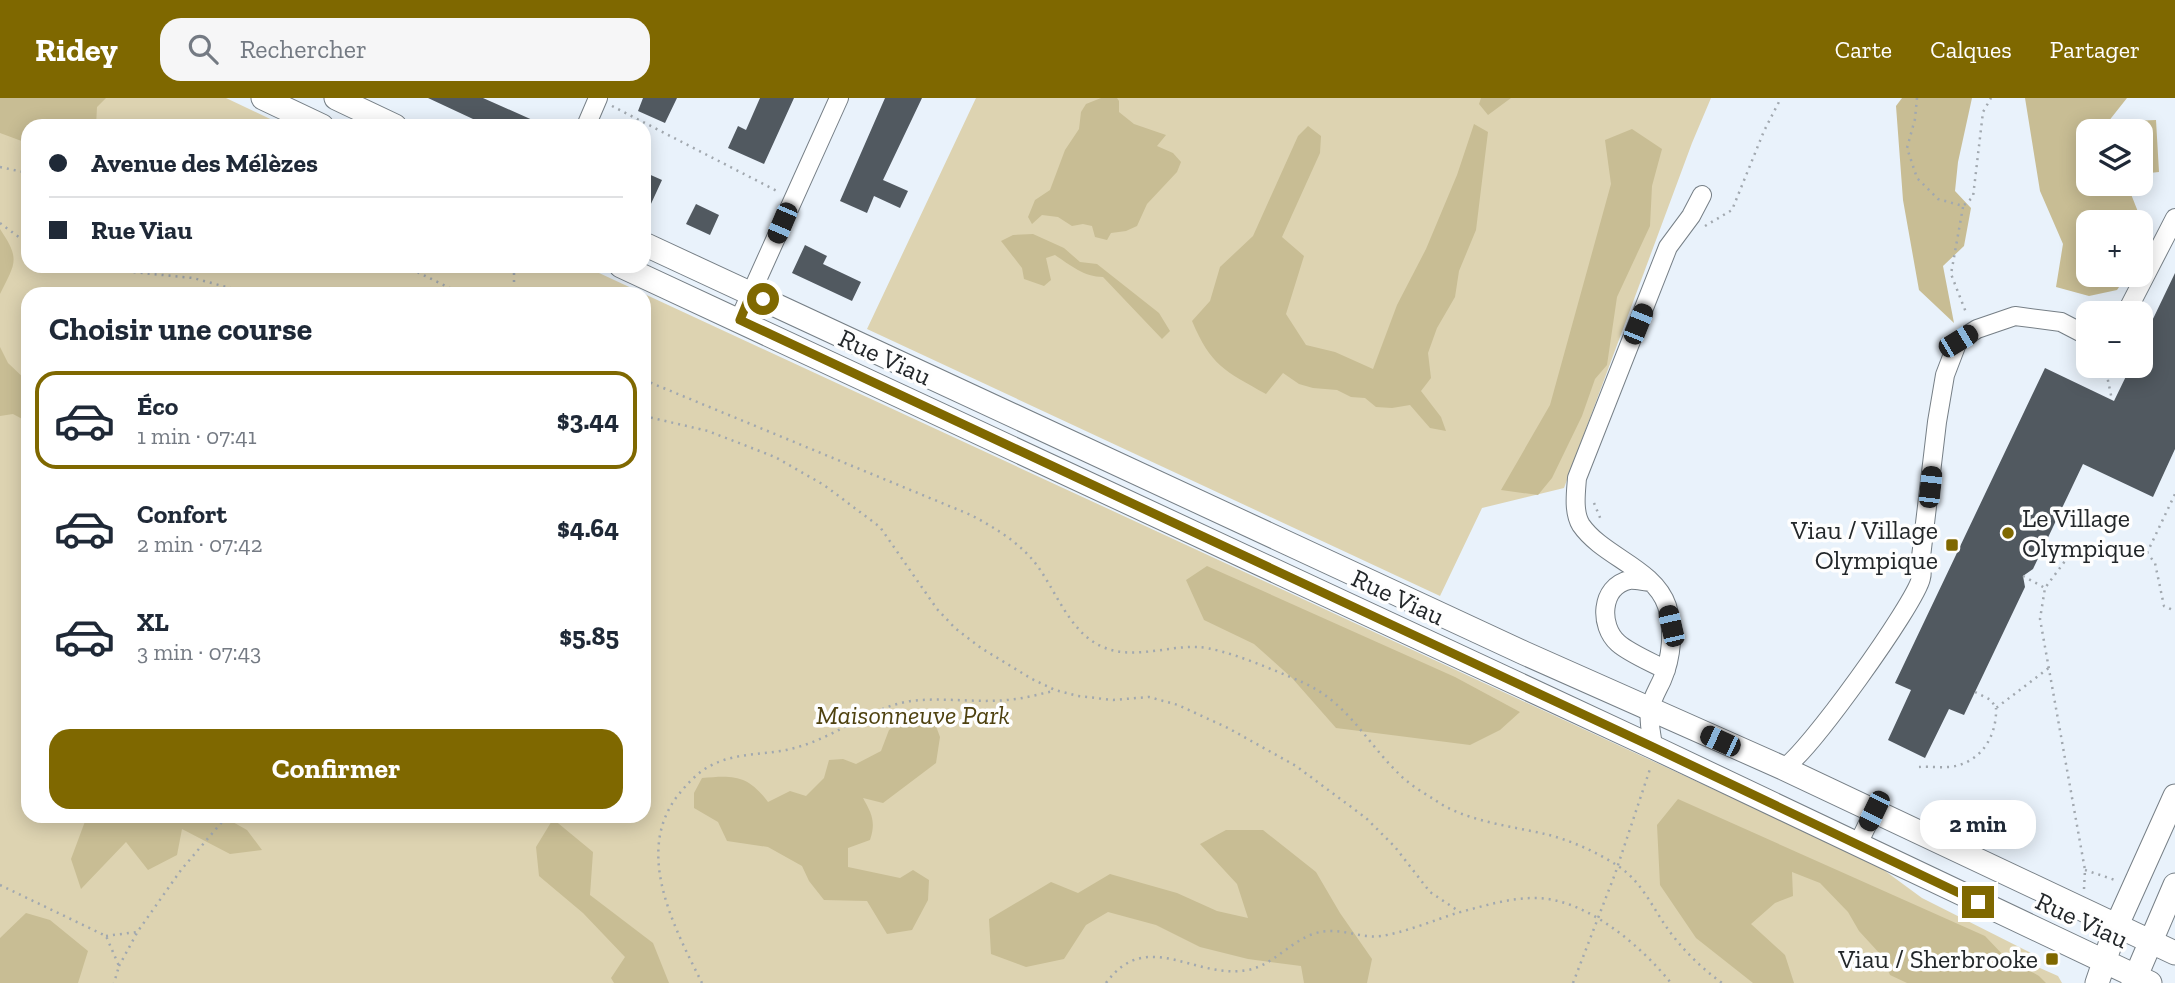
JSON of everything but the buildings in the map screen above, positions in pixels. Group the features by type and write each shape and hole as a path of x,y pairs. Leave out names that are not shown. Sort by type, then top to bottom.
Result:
{"main road":[{"path":"263,98 307,119"},
{"path":"336,98 380,119"},
{"name":"Rue Viau","path":"651,247 1382,587 1783,768 2175,953"},
{"name":"Rue Viau","path":"636,273 1653,754 1858,845 2100,972 2139,981"},
{"path":"2100,972 2116,926 2175,796"},
{"path":"2139,981 2149,941 2175,885"}],"street":[{"path":"740,320 839,98"},
{"path":"589,119 598,99"},
{"path":"1653,754 1650,709 1666,670 1671,643 1671,626 1666,603 1651,582 1598,542 1581,524 1576,510 1577,478 1668,247 1691,216 1702,195"},
{"path":"2132,301 2175,218"},
{"path":"1783,768 1791,765 1822,729 1899,620 1922,579 1933,459 1945,375 1958,341 1976,330 2015,316 2060,322 2076,330"},
{"path":"1651,582 1630,580 1610,593 1605,618 1609,631 1619,645 1666,670"},
{"path":"1858,845 1874,811"}],"path":[{"path":"1732,209 1764,131 1781,98"},
{"path":"1917,98 1915,119 1907,148 1917,178 1938,199 1963,206"},
{"path":"1976,330 1962,308 1951,274 1963,206 1973,197 1983,112 1991,98"},
{"path":"598,99 637,119"},
{"path":"651,126 793,199"},
{"path":"0,167 21,172"},
{"path":"0,223 21,239"},
{"path":"142,273 192,278 226,287"},
{"path":"419,273 448,287"},
{"path":"2107,378 2112,400"},
{"path":"651,383 982,521 1003,533 1031,558 1074,624 1088,639 1103,648 1121,652 1200,647 1305,683 1349,714 1398,773 1439,803 1486,822 1548,835 1586,849 1637,880 1672,934 1697,964 1722,983"},
{"path":"651,418 708,432 775,457 824,485 880,527 937,609 955,628 1012,668 1055,690 1077,696 1113,700 1149,697 1178,705 1228,728 1296,766 1366,818 1395,847 1430,892 1460,912"},
{"path":"2147,553 2175,494"},
{"path":"1593,497 1603,524"},
{"path":"2082,900 2085,870 2040,619 2045,588 2068,557 2097,544 2130,545 2147,553 2155,563 2164,606 2175,611"},
{"path":"2023,576 2045,588"},
{"path":"1996,708 2050,667"},
{"path":"702,983 685,948 666,897 657,852 658,837 666,813 698,774 726,759 800,747 910,701 1007,700 1055,690"},
{"path":"1919,767 1958,766 1981,751 1995,732 1996,708 1991,700 1975,692"},
{"path":"1573,983 1599,919 1653,754"},
{"path":"114,983 119,966 138,932 181,870 221,823"},
{"path":"2085,870 2115,880"},
{"path":"0,885 106,936 138,932"},
{"path":"1106,983 1125,962 1147,956 1226,972 1250,970 1281,955 1311,935 1328,930 1381,936 1505,901 1537,898 1561,902 1599,919 1633,943 1671,983"},
{"path":"106,936 119,966"}],"green space":[{"name":"Maisonneuve Park","path":"0,98 226,98 270,119 21,119 21,273 599,273 629,287 21,287 21,823 651,823 651,297 1877,865 1922,898 2035,955 2031,964 2058,976 2062,983 0,983"},
{"path":"976,98 1711,98 1564,488 1482,508 1440,596 867,329"}],"shaded area":[{"path":"0,98 106,98 97,107 96,119 21,119 21,141 0,133"},
{"path":"1101,98 1117,98 1119,112 1134,124 1166,135 1157,146 1173,153 1181,162 1177,172 1147,204 1137,226 1111,233 1107,240 1095,237 1092,226 1072,226 1058,217 1042,215 1032,224 1028,217 1035,200 1050,190 1065,150 1079,129 1081,112 1086,104"},
{"path":"1481,98 1511,98 1488,115 1479,104"},
{"path":"1902,98 1972,98 1958,162 1955,191 1971,208 1964,246 1943,266 1954,323 1919,290 1903,200 1896,106"},
{"path":"2025,98 2127,98 2110,119 2076,119 2076,196 2132,196 2137,210 2076,210 2076,287 2119,287 2117,290 2089,296 2056,287 2063,244 2040,191"},
{"path":"2153,120 2156,120 2159,172 2153,173"},
{"path":"1474,124 1488,132 1476,230 1459,271 1455,297 1437,328 1428,353 1431,378 1421,391 1441,417 1446,431 1430,428 1410,405 1376,407 1365,398 1299,384 1283,373 1266,394 1230,373 1213,358 1192,321 1210,301 1220,267 1253,236 1298,136 1308,126 1321,136 1320,153 1282,237 1304,256 1286,314 1306,345 1335,352 1373,369 1397,305 1426,249 1457,175"},
{"path":"1632,129 1662,149 1652,186 1650,226 1617,297 1607,365 1595,379 1582,416 1552,478 1538,495 1501,490 1550,405 1611,184 1605,140"},
{"path":"0,229 11,248 14,262 0,294"},
{"path":"1033,234 1064,248 1080,262 1097,264 1159,313 1170,331 1162,339 1103,277 1083,273 1055,255 1046,258 1051,280 1044,286 1024,279 1022,268 1001,241 1013,235"},
{"path":"0,347 8,363 21,375 21,418 13,414 0,416"},
{"path":"1207,566 1455,677 1520,712 1500,730 1470,745 1336,728 1292,678 1254,644 1204,620 1186,580"},
{"path":"933,718 940,737 936,763 883,803 863,798 872,818 870,840 848,848 848,867 900,878 913,870 929,880 928,900 912,930 887,934 867,901 824,900 809,881 802,866 768,847 727,841 718,822 694,808 694,793 702,778 739,779 754,786 768,802 790,791 806,796 824,778 829,760 843,759 856,764 881,751 889,730 904,719"},
{"path":"1678,799 1985,936 2005,957 2039,976 2046,983 1907,983 1890,975 1881,955 1859,931 1848,912 1820,883 1792,872 1793,896 1775,903 1751,924 1785,955 1794,983 1753,983 1696,938 1660,885 1657,825"},
{"path":"84,823 234,823 247,830 262,850 230,854 182,829 177,855 148,870 126,842 81,889 71,859"},
{"path":"551,823 558,823 593,852 590,895 653,943 669,983 614,983 611,978 625,957 583,913 539,876 536,847"},
{"path":"1226,830 1263,830 1316,872 1372,959 1367,983 1304,983 1301,966 1248,959 1200,947 1156,925 1108,912 1086,925 1064,959 1026,967 991,954 989,919 1051,882 1078,893 1110,874 1177,893 1217,911 1248,918 1237,884 1200,844"},
{"path":"26,913 50,920 88,951 78,983 0,983 0,938"}],"place":[{"name":"Le Village Olympique","path":"2008,533"},
{"name":"Viau / Village Olympique","path":"1952,545"},
{"name":"Viau / Sherbrooke","path":"2052,959"}],"route":[{"path":"763,299 751,293 740,320 1978,902"}]}
